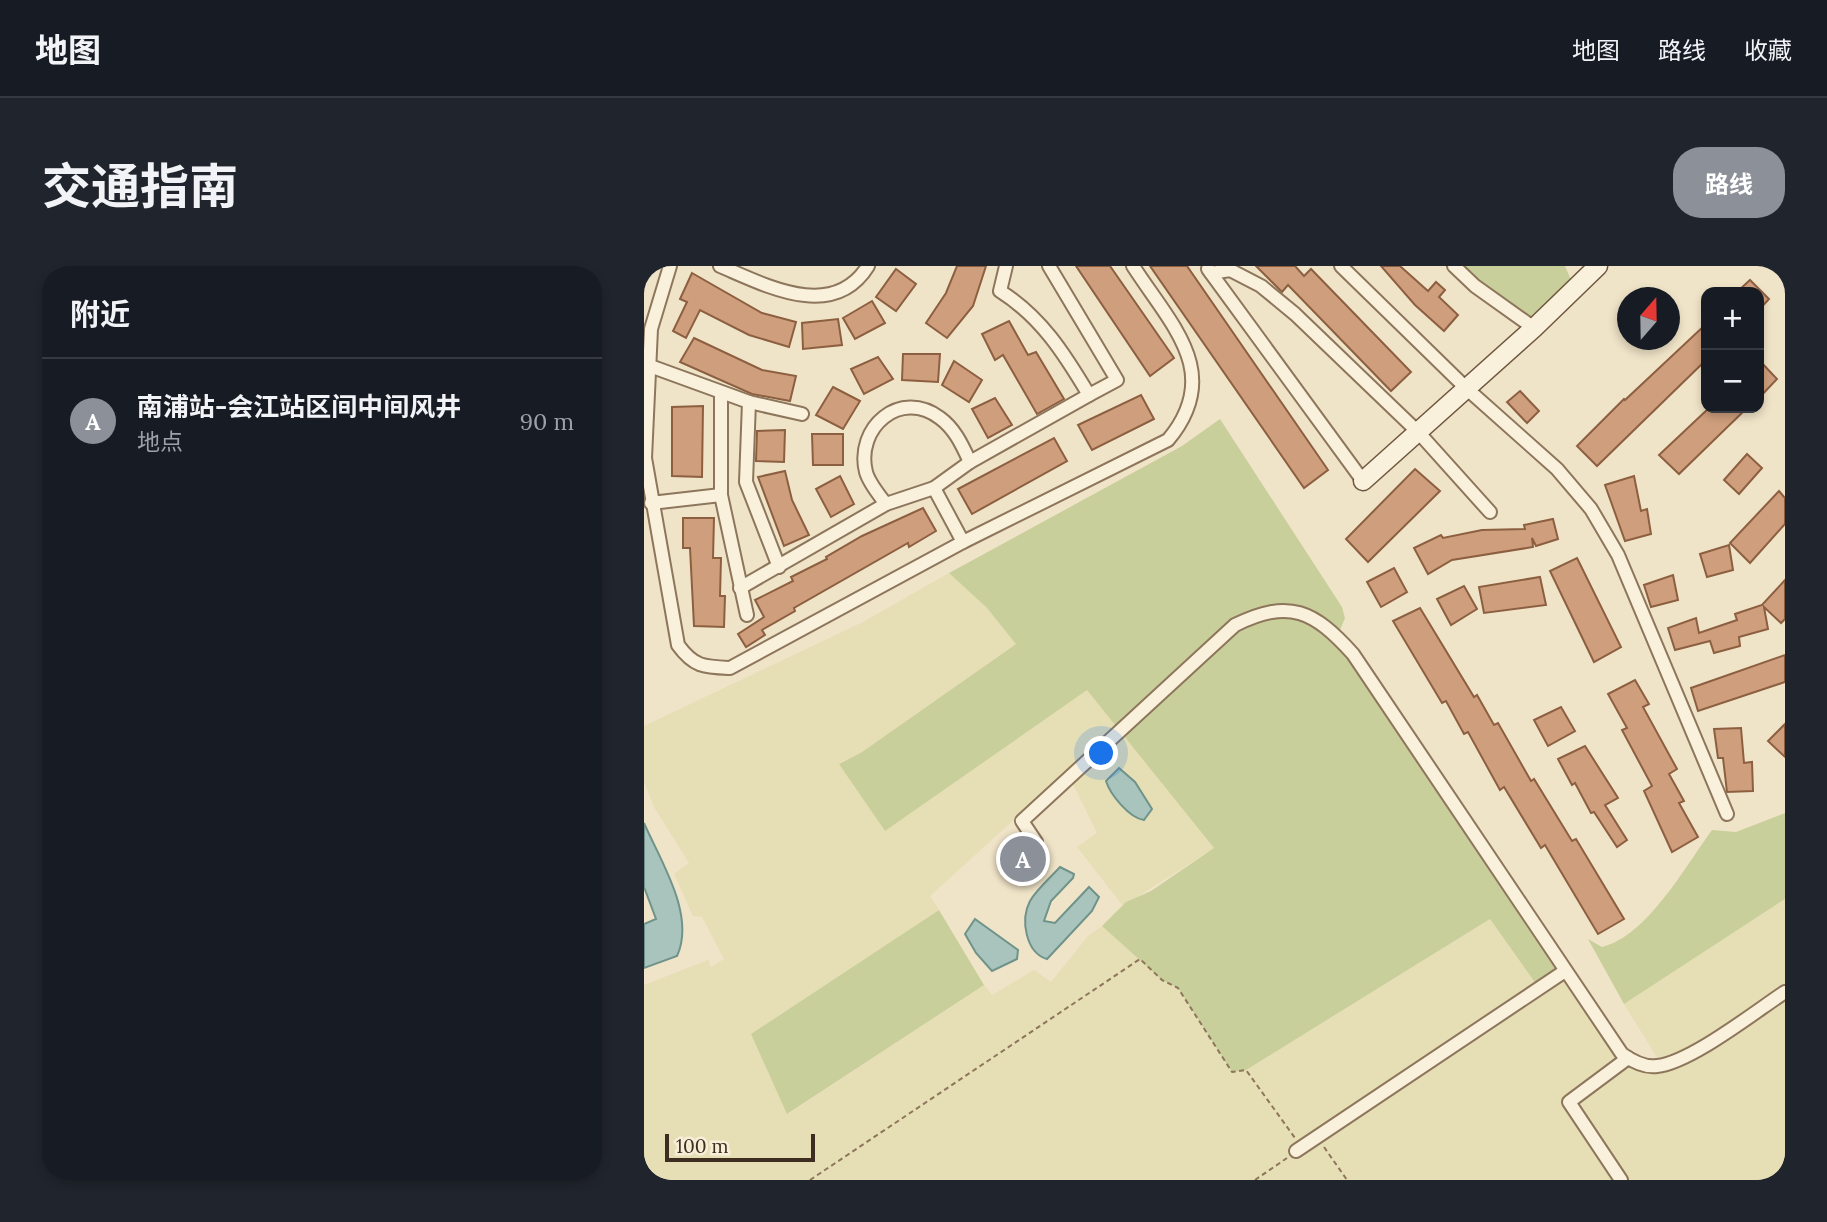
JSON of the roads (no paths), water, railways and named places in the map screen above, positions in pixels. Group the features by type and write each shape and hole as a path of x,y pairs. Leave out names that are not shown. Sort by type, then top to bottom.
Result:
{"street":[{"path":"670,266 651,329 645,458 678,645 690,661 707,667 730,668 963,542 1168,440 1185,420 1192,398 1194,377 1187,350 1133,266"},
{"path":"720,266 746,271 788,294 816,296 843,289 861,277 868,266"},
{"path":"1006,266 1000,291 1025,307 1060,345 1089,395"},
{"path":"740,588 886,505 934,488 970,461 1117,380 1049,266"},
{"path":"1341,266 1466,388 1557,469 1591,509 1618,555 1727,814"},
{"path":"1454,266 1475,286 1534,328"},
{"path":"1209,270 1363,481 1534,328 1598,266"},
{"path":"1209,270 1230,271 1261,286 1296,314 1419,433 1490,512"},
{"path":"650,366 749,402 802,414"},
{"path":"721,393 721,495 747,615"},
{"path":"749,402 746,482 779,567"},
{"path":"886,505 866,475 863,447 877,421 894,410 918,408 939,417 958,435 970,461"},
{"path":"934,488 963,542"},
{"path":"652,503 721,495"},
{"path":"1036,842 1022,821 1234,625 1262,611 1301,612 1331,630 1353,654 1614,1043 1628,1058 1636,1063 1656,1067 1666,1064 1694,1052 1785,992"},
{"path":"1299,1150 1565,971"},
{"path":"1621,1180 1569,1102 1628,1058"}],"water":[{"path":"1119,768 1135,782 1152,809 1144,820 1126,810 1108,786 1106,781"},
{"path":"644,823 674,888 682,923 682,940 677,956 644,968 644,924 656,919 644,887"},
{"path":"1060,867 1074,874 1073,878 1051,901 1044,921 1055,923 1089,887 1099,897 1092,911 1047,959 1040,956 1030,943 1025,917 1030,901"},
{"path":"975,919 1018,950 1017,959 992,971 976,953 965,934"}],"place":[{"name":"南浦站-会江站区间中间风井","path":"1023,859"}]}
